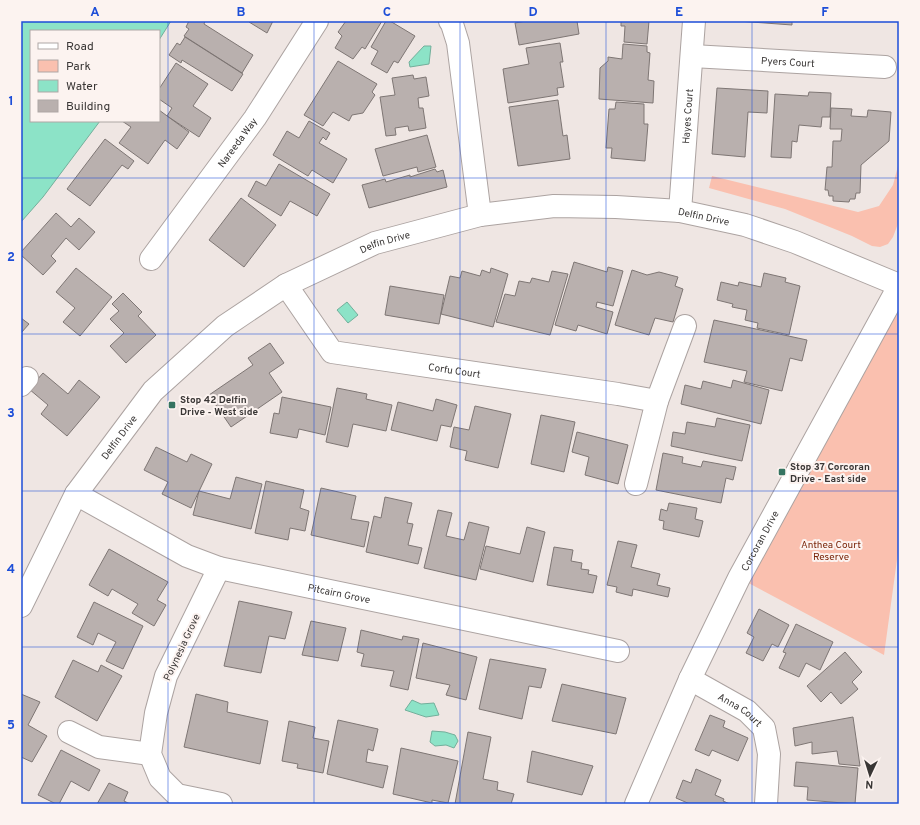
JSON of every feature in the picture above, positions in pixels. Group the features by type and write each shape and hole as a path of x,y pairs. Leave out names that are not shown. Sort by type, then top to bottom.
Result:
{"street":[{"name":"Nareeda Way","path":"151,259 255,118 317,21"},
{"path":"450,21 458,42 480,215"},
{"name":"Hayes Court","path":"680,211 694,21"},
{"name":"Pyers Court","path":"692,56 885,67"},
{"name":"Delfin Drive","path":"21,606 76,494 153,391 225,326 286,285 375,243 480,215 554,206 616,207 680,211 745,225 795,242 899,286"},
{"name":"Corfu Court","path":"286,285 332,352 618,394 657,402"},
{"name":"Corcoran Drive","path":"636,804 690,680 739,578 899,286"},
{"path":"636,484 657,402 685,326"},
{"name":"Pitcairn Grove","path":"76,494 187,556 219,568 618,651"},
{"name":"Polynesia Grove","path":"150,754 156,713 166,676 219,568"},
{"name":"Anna Court","path":"690,680 747,711 764,728 769,754 766,804"},
{"path":"69,732 99,747 150,754 160,778 177,795 221,804"}],"green space":[{"path":"899,162 899,221 893,237 888,244 880,247 872,246 852,236 785,209 709,188 712,176 858,212 879,206 893,185"},
{"name":"Anthea Court Reserve","path":"899,286 899,545 884,655 739,578"}],"water":[{"path":"21,21 171,21 160,38 160,30 30,30 30,122 99,122 43,197 21,222"},
{"path":"424,46 431,46 429,64 410,67 409,62"},
{"path":"347,302 358,315 348,323 337,310"},
{"path":"412,700 421,704 434,703 439,715 426,717 405,710"},
{"path":"432,731 445,732 455,735 458,741 454,748 446,745 435,746 430,742"}],"building":[{"path":"189,21 205,21 204,24 253,55 242,73 184,36 189,29 186,27"},
{"path":"273,21 267,33 249,22"},
{"path":"346,21 382,21 365,49 362,47 353,59 335,48 342,36 338,32"},
{"path":"386,21 390,21 415,36 398,63 394,61 387,73 371,64 378,51 371,47"},
{"path":"526,21 577,21 579,34 519,45 515,23"},
{"path":"621,21 649,21 647,44 624,42 625,26 621,26"},
{"path":"738,21 792,21 792,25"},
{"path":"185,37 243,74 232,91 182,60 181,63 169,55 177,43 180,45"},
{"path":"560,43 563,62 560,62 564,87 557,88 558,95 508,103 503,69 529,64 526,48"},
{"path":"623,44 647,46 647,52 650,53 648,80 654,81 653,103 599,99 600,68 608,61 608,57 622,59"},
{"path":"338,61 377,84 372,92 375,95 363,113 352,115 349,121 333,112 323,126 304,115"},
{"path":"176,63 208,84 193,106 211,118 199,137 167,116 172,108 160,100 160,87"},
{"path":"413,75 414,79 426,77 429,96 418,98 419,108 423,108 426,128 409,131 408,126 395,128 396,135 386,136 380,97 395,95 392,78"},
{"path":"717,88 768,91 767,113 748,112 745,157 712,154"},
{"path":"809,92 831,93 830,117 822,117 821,127 799,125 797,142 792,141 791,158 771,157 775,94 808,96"},
{"path":"558,100 563,136 567,135 570,159 518,166 509,107"},
{"path":"616,102 644,104 644,124 648,124 645,161 611,158 612,148 606,148 609,109 615,109"},
{"path":"831,108 852,109 851,116 867,117 868,110 891,112 889,141 861,165 860,193 856,193 855,199 850,199 849,202 833,201 833,196 829,196 828,190 825,190 827,167 832,167 833,141 841,141 842,129 830,129"},
{"path":"160,111 189,132 177,149 165,140 148,164 119,143 131,127 124,122 160,122"},
{"path":"309,121 330,133 326,140 323,137 319,143 347,159 333,183 312,170 308,176 273,155 287,131 299,138"},
{"path":"427,135 436,167 418,172 417,167 383,176 375,149"},
{"path":"105,139 134,161 128,169 122,165 90,206 67,189"},
{"path":"279,164 330,194 317,216 290,201 281,216 248,196 256,181 266,186"},
{"path":"435,169 437,172 443,170 447,187 369,208 362,185 385,179 386,182 410,175 410,177"},
{"path":"241,198 276,225 244,267 209,240"},
{"path":"56,213 71,227 79,218 95,232 79,250 66,238 51,256 56,261 43,275 21,255 21,252"},
{"path":"574,262 607,272 608,267 623,271 613,306 597,302 596,307 613,312 607,334 578,325 576,331 555,325"},
{"path":"76,268 112,297 80,336 63,322 75,308 56,292"},
{"path":"491,268 508,274 493,327 441,314 450,276 460,278 462,271 480,276 482,270 490,273"},
{"path":"632,270 647,275 659,272 678,277 675,286 683,289 673,322 655,318 649,335 615,325"},
{"path":"552,271 568,274 550,335 496,322 505,294 515,296 519,281 530,283 532,278 549,282"},
{"path":"764,273 786,278 785,282 800,286 789,335 757,328 758,323 745,320 747,310 732,307 733,304 717,300 721,282 738,286 739,282 761,287"},
{"path":"390,286 444,295 439,324 385,315"},
{"path":"123,293 142,312 138,316 156,335 126,363 110,346 124,333 110,319 119,311 112,304"},
{"path":"21,318 29,324 21,333"},
{"path":"714,320 807,340 802,361 790,358 782,391 744,382 747,371 704,362"},
{"path":"270,343 284,363 269,373 282,392 231,427 209,395 253,365 248,358"},
{"path":"43,373 68,394 79,380 100,397 67,436 41,414 48,405 29,389"},
{"path":"733,380 769,390 761,424 681,404 685,385 701,389 703,381 731,388"},
{"path":"337,388 367,394 366,399 392,405 386,431 353,424 348,447 326,442"},
{"path":"282,397 331,407 325,435 299,429 297,438 270,433 274,413 279,414"},
{"path":"436,399 457,405 451,427 441,425 437,441 391,430 398,402 433,411"},
{"path":"475,406 511,414 498,468 465,460 467,451 450,447 454,427 469,430"},
{"path":"541,415 575,422 564,472 531,464"},
{"path":"717,418 750,425 742,461 671,446 673,432 685,434 687,422 715,427"},
{"path":"577,432 628,445 618,484 585,475 589,457 572,452"},
{"path":"156,447 187,462 191,454 212,464 191,508 162,494 168,482 144,470"},
{"path":"663,453 683,457 682,463 701,467 703,461 736,467 733,480 726,478 721,503 656,490"},
{"path":"236,477 262,484 251,529 193,515 199,491 230,499"},
{"path":"266,481 304,490 300,508 309,511 305,531 290,528 288,540 255,533"},
{"path":"321,488 356,496 351,519 369,522 364,547 311,535"},
{"path":"385,497 412,503 407,523 413,524 408,545 422,548 418,564 366,552 374,516 381,518"},
{"path":"669,503 697,508 695,519 703,521 699,537 663,529 664,521 659,520 661,509 667,511"},
{"path":"438,510 452,513 446,536 464,540 469,522 489,527 476,580 424,568"},
{"path":"527,527 545,532 533,582 480,569 486,546 520,554"},
{"path":"618,541 637,545 631,567 660,574 657,585 670,588 668,597 633,589 632,596 616,592 617,587 607,585"},
{"path":"554,547 573,550 571,561 582,563 581,569 589,570 588,574 597,576 593,593 547,585"},
{"path":"109,549 168,582 157,600 166,605 154,626 132,613 138,604 112,589 108,596 89,585"},
{"path":"239,601 292,612 285,639 269,636 261,673 224,666"},
{"path":"94,602 143,626 123,669 106,661 116,642 98,633 93,645 77,637"},
{"path":"759,609 789,625 778,647 772,644 763,661 746,653 754,637 747,633"},
{"path":"311,621 346,628 338,661 302,655"},
{"path":"796,624 833,642 820,670 806,663 799,677 779,668 786,653 783,652"},
{"path":"361,630 402,640 403,636 419,639 408,690 390,686 394,671 361,666 364,654 357,652"},
{"path":"423,643 477,657 466,700 446,695 450,685 416,678"},
{"path":"845,652 862,672 852,682 858,689 841,704 831,692 821,702 807,686"},
{"path":"490,659 546,669 541,688 529,686 522,719 479,709"},
{"path":"73,660 98,672 101,665 122,676 97,721 55,697"},
{"path":"562,684 626,698 616,734 552,721"},
{"path":"21,694 40,702 28,725 47,736 32,762 21,757"},
{"path":"196,694 228,702 227,712 268,721 260,764 184,747"},
{"path":"710,715 725,721 723,727 748,738 738,761 712,750 709,756 695,750"},
{"path":"853,717 860,766 839,764 837,751 812,754 812,742 795,746 793,728"},
{"path":"338,720 378,729 373,751 368,749 366,762 388,766 383,788 327,774"},
{"path":"289,721 315,727 313,738 329,741 323,773 297,768 298,764 282,761"},
{"path":"468,732 491,737 483,779 498,782 497,790 514,794 511,804 455,804"},
{"path":"401,748 458,761 448,803 432,800 432,803 393,794"},
{"path":"61,750 100,770 89,791 71,781 59,804 56,804 38,795"},
{"path":"532,751 593,766 582,795 527,782"},
{"path":"796,762 858,768 855,804 807,800 808,787 794,786"},
{"path":"696,769 721,780 715,795 724,799 723,801 730,804 690,804 676,798 683,780 691,783"},
{"path":"109,783 128,792 124,801 130,804 97,804"}],"place":[{"name":"Stop 42 Delfin Drive - West side","path":"172,405"},
{"name":"Stop 37 Corcoran Drive - East side","path":"782,472"}]}
